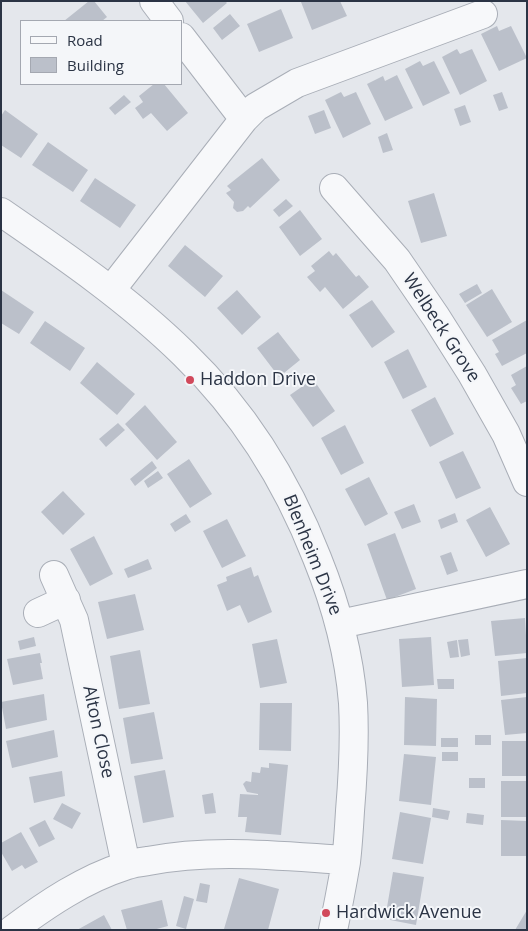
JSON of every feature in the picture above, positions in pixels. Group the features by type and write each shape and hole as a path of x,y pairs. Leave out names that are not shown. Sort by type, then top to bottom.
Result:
{"street":[{"path":"154,1 168,20"},
{"path":"112,290 244,119 256,107 297,83 468,12"},
{"path":"182,38 244,119"},
{"name":"Welbeck Grove","path":"334,188 396,260 436,317 472,374 506,434 527,482"},
{"name":"Blenheim Drive","path":"1,212 112,290 185,355 221,393 253,434 280,477 303,522 333,600 340,624 348,660 354,721 346,860 334,930"},
{"name":"Alton Close","path":"54,575 74,620 126,865"},
{"path":"340,624 527,584"},
{"path":"38,613 66,600"},
{"path":"12,930 69,892 97,877 126,865 188,855 253,854 346,860"}],"building":[{"path":"89,1 94,1 107,17 103,20 65,20"},
{"path":"185,1 225,1 227,3 203,23"},
{"path":"340,1 347,16 312,30 301,2"},
{"path":"281,9 293,38 259,52 247,24"},
{"path":"230,14 240,26 222,40 213,28"},
{"path":"497,26 499,31 511,26 527,58 499,71 481,34"},
{"path":"457,49 460,54 472,49 487,81 460,95 442,57"},
{"path":"420,61 423,66 434,61 450,93 423,106 405,69"},
{"path":"397,75 413,108 385,121 367,84 383,76 385,81"},
{"path":"153,85 165,85 188,113 167,131 151,113 143,119 135,108 143,102 139,96"},
{"path":"341,92 344,97 356,92 371,124 343,138 325,100"},
{"path":"502,92 508,108 499,111 493,95"},
{"path":"124,95 131,102 115,115 109,108"},
{"path":"465,105 471,122 460,126 454,109"},
{"path":"5,110 38,134 21,158 1,145 1,116"},
{"path":"324,110 331,128 315,134 308,116"},
{"path":"387,133 393,150 383,153 378,137"},
{"path":"48,142 88,170 73,192 32,165"},
{"path":"262,158 280,180 250,208 248,206 243,211 237,212 233,208 234,202 226,193 231,190 227,186"},
{"path":"95,178 136,205 120,228 80,201"},
{"path":"434,193 447,236 421,243 408,201"},
{"path":"286,199 293,206 279,217 273,210"},
{"path":"300,210 322,239 300,256 279,227"},
{"path":"185,245 223,276 205,297 168,266"},
{"path":"329,251 333,256 336,253 356,277 359,275 369,287 343,309 325,287 320,292 307,277 315,271 311,266"},
{"path":"477,284 482,293 465,303 459,294"},
{"path":"492,289 512,322 487,337 466,305"},
{"path":"1,290 34,312 19,334 1,323"},
{"path":"237,290 261,317 242,335 217,308"},
{"path":"372,300 395,332 372,348 349,315"},
{"path":"527,320 527,353 502,366 495,354 499,352 492,340"},
{"path":"45,321 85,348 70,371 30,343"},
{"path":"278,332 300,360 279,377 257,348"},
{"path":"408,349 427,387 403,399 384,362"},
{"path":"97,362 135,394 117,415 80,383"},
{"path":"527,366 527,401 521,404 511,388 516,385 511,375"},
{"path":"313,379 335,411 313,427 290,395"},
{"path":"435,397 454,434 430,447 411,410"},
{"path":"145,405 177,442 157,460 125,424"},
{"path":"118,423 125,430 106,447 99,439"},
{"path":"345,425 364,463 341,475 321,438"},
{"path":"463,451 481,488 456,499 439,462"},
{"path":"189,459 212,494 190,508 167,474"},
{"path":"152,461 157,468 135,486 130,479"},
{"path":"158,471 163,478 148,488 144,481"},
{"path":"369,477 388,514 365,526 345,489"},
{"path":"63,491 85,514 63,535 41,512"},
{"path":"414,504 421,522 402,529 394,512"},
{"path":"490,507 510,544 486,557 466,520"},
{"path":"455,513 458,522 441,529 438,520"},
{"path":"186,514 191,522 175,532 170,524"},
{"path":"227,519 246,556 222,568 203,531"},
{"path":"395,533 416,589 387,600 367,544"},
{"path":"94,536 113,574 90,586 70,549"},
{"path":"451,552 458,571 447,575 440,556"},
{"path":"148,559 152,569 128,578 124,569"},
{"path":"251,567 254,577 258,575 272,612 248,623 240,605 227,611 217,585 227,581 226,577"},
{"path":"135,594 144,630 107,639 98,602"},
{"path":"525,618 527,653 495,656 491,621"},
{"path":"34,637 36,646 20,650 18,641"},
{"path":"431,637 434,685 402,687 399,639"},
{"path":"277,639 287,683 260,688 252,644"},
{"path":"468,639 470,655 461,657 458,640"},
{"path":"457,640 459,657 450,658 447,642"},
{"path":"140,650 150,704 119,709 110,656"},
{"path":"40,653 43,679 13,685 7,659"},
{"path":"527,658 527,693 501,696 498,661"},
{"path":"437,679 454,679 454,689 438,689"},
{"path":"44,694 47,720 6,729 1,702"},
{"path":"405,697 437,699 436,746 404,745"},
{"path":"527,697 527,733 505,735 501,700"},
{"path":"260,703 292,703 291,751 259,750"},
{"path":"154,712 163,759 131,764 123,718"},
{"path":"54,730 58,757 12,768 6,741"},
{"path":"475,735 491,735 491,745 475,745"},
{"path":"441,738 458,738 458,747 441,747"},
{"path":"502,741 527,741 527,776 502,776"},
{"path":"442,752 458,752 458,761 442,761"},
{"path":"404,754 436,757 431,805 399,801"},
{"path":"269,763 288,765 281,835 245,832 247,817 238,817 240,794 258,794 247,792 243,784 246,781 251,782 252,772 260,773 261,767 269,768"},
{"path":"165,770 174,817 143,823 134,776"},
{"path":"62,771 65,796 34,803 29,777"},
{"path":"469,778 485,778 485,788 469,788"},
{"path":"501,781 527,781 527,817 501,817"},
{"path":"213,793 216,813 205,814 202,795"},
{"path":"62,803 81,813 72,829 53,819"},
{"path":"433,808 450,811 448,820 432,817"},
{"path":"400,812 431,818 423,864 392,859"},
{"path":"467,813 484,815 483,825 466,823"},
{"path":"45,820 55,839 39,847 29,828"},
{"path":"501,820 527,821 527,856 501,856"},
{"path":"21,832 38,862 25,869 22,865 12,871 1,852 1,843"},
{"path":"393,872 424,877 416,925 385,919"},
{"path":"239,878 279,889 268,930 224,929"},
{"path":"200,883 210,885 207,903 196,901"},
{"path":"184,896 194,899 186,929 176,926"},
{"path":"162,900 168,926 153,930 127,930 121,910"},
{"path":"527,910 527,930 515,930"},
{"path":"104,915 112,930 77,930"}],"place":[{"name":"Haddon Drive","path":"190,380"},
{"name":"Hardwick Avenue","path":"326,913"}]}
